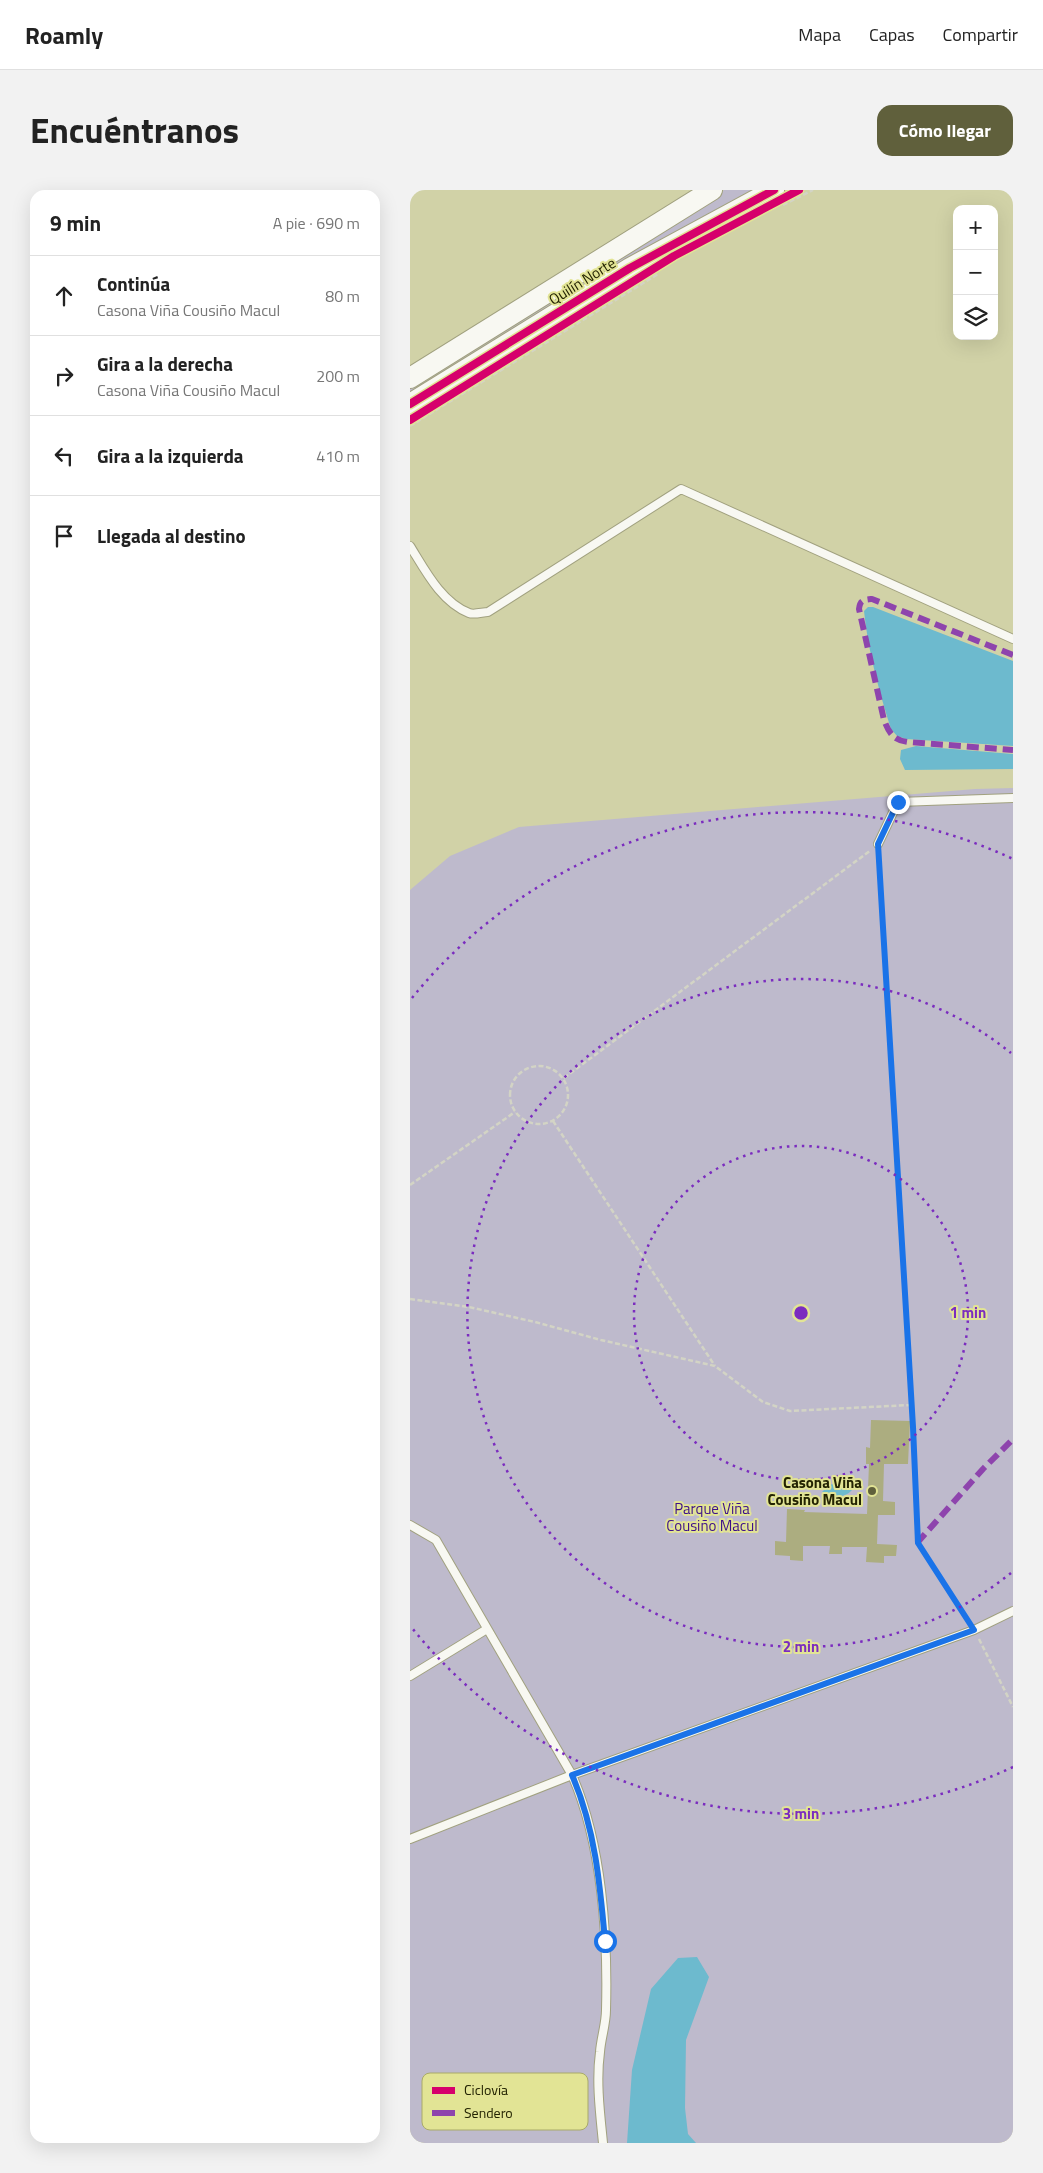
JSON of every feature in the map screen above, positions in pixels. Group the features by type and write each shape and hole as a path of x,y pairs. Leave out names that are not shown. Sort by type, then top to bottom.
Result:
{"street":[{"name":"Quilín Norte","path":"410,378 712,190"},
{"name":"Quilín Norte","path":"410,404 630,268 775,200"}],"lane":[{"path":"410,546 430,579 449,600 470,614 488,612 681,489 1013,638"},
{"path":"878,844 898,802 1013,798"},
{"path":"410,1525 436,1540 572,1775 582,1798 598,1864 605,1941 606,2012 600,2053 602,2143"},
{"path":"410,1839 572,1775 974,1630 1013,1611"},
{"path":"410,1676 487,1629"}],"path":[{"path":"775,200 799,190"},
{"path":"775,200 813,190"},
{"path":"410,420 660,269"},
{"path":"410,426 660,269"},
{"path":"564,1078 878,844"},
{"path":"878,844 918,1543 974,1630 1013,1707"},
{"path":"537,1066 547,1066 564,1078 568,1087 569,1097 561,1115 553,1121 536,1125 521,1118 515,1112 511,1103 510,1092 513,1083 523,1071 537,1066"},
{"path":"410,1185 515,1112"},
{"path":"553,1121 715,1366 763,1402 790,1411 911,1405"},
{"path":"410,1298 516,1318 715,1366"}],"green space":[{"path":"724,190 757,190 410,397 410,385"},
{"name":"Parque Viña Cousiño Macul","path":"1013,788 1013,2143 410,2143 410,890 450,856 519,827 975,789"}],"water":[{"path":"868,607 873,607 1013,661 1013,746 906,739 897,736 891,729 871,656 864,611"},
{"path":"916,746 1013,754 1013,769 905,770 900,759 901,750"},
{"path":"838,1483 849,1486 852,1490 842,1496 822,1492 829,1485"},
{"path":"697,1957 709,1977 686,2040 685,2108 688,2134 696,2143 627,2143 632,2070 651,1989 678,1958"}],"building":[{"name":"Casona Viña Cousiño Macul","path":"871,1420 910,1421 908,1464 884,1464 883,1501 895,1502 895,1515 878,1515 877,1544 897,1545 896,1556 884,1556 884,1563 866,1562 867,1547 842,1547 842,1554 829,1554 830,1546 803,1546 803,1561 790,1560 790,1556 775,1555 775,1541 786,1542 787,1509 805,1510 804,1512 867,1514 869,1464 866,1464 866,1447 870,1448"}],"marked path":[{"path":"1013,655 872,599 864,600 860,604 859,609 884,720 895,738 908,742 1013,750"},
{"path":"917,1543 983,1469 1013,1439"}],"cycle path":[{"path":"410,404 630,268 774,190"},
{"path":"410,420 674,256 799,190"}],"place":[{"name":"Casona Viña Cousiño Macul","path":"872,1491"}],"route":[{"path":"605,1941 598,1864 582,1798 572,1775 974,1630 918,1543 913,1427 878,844 898,802"}]}
